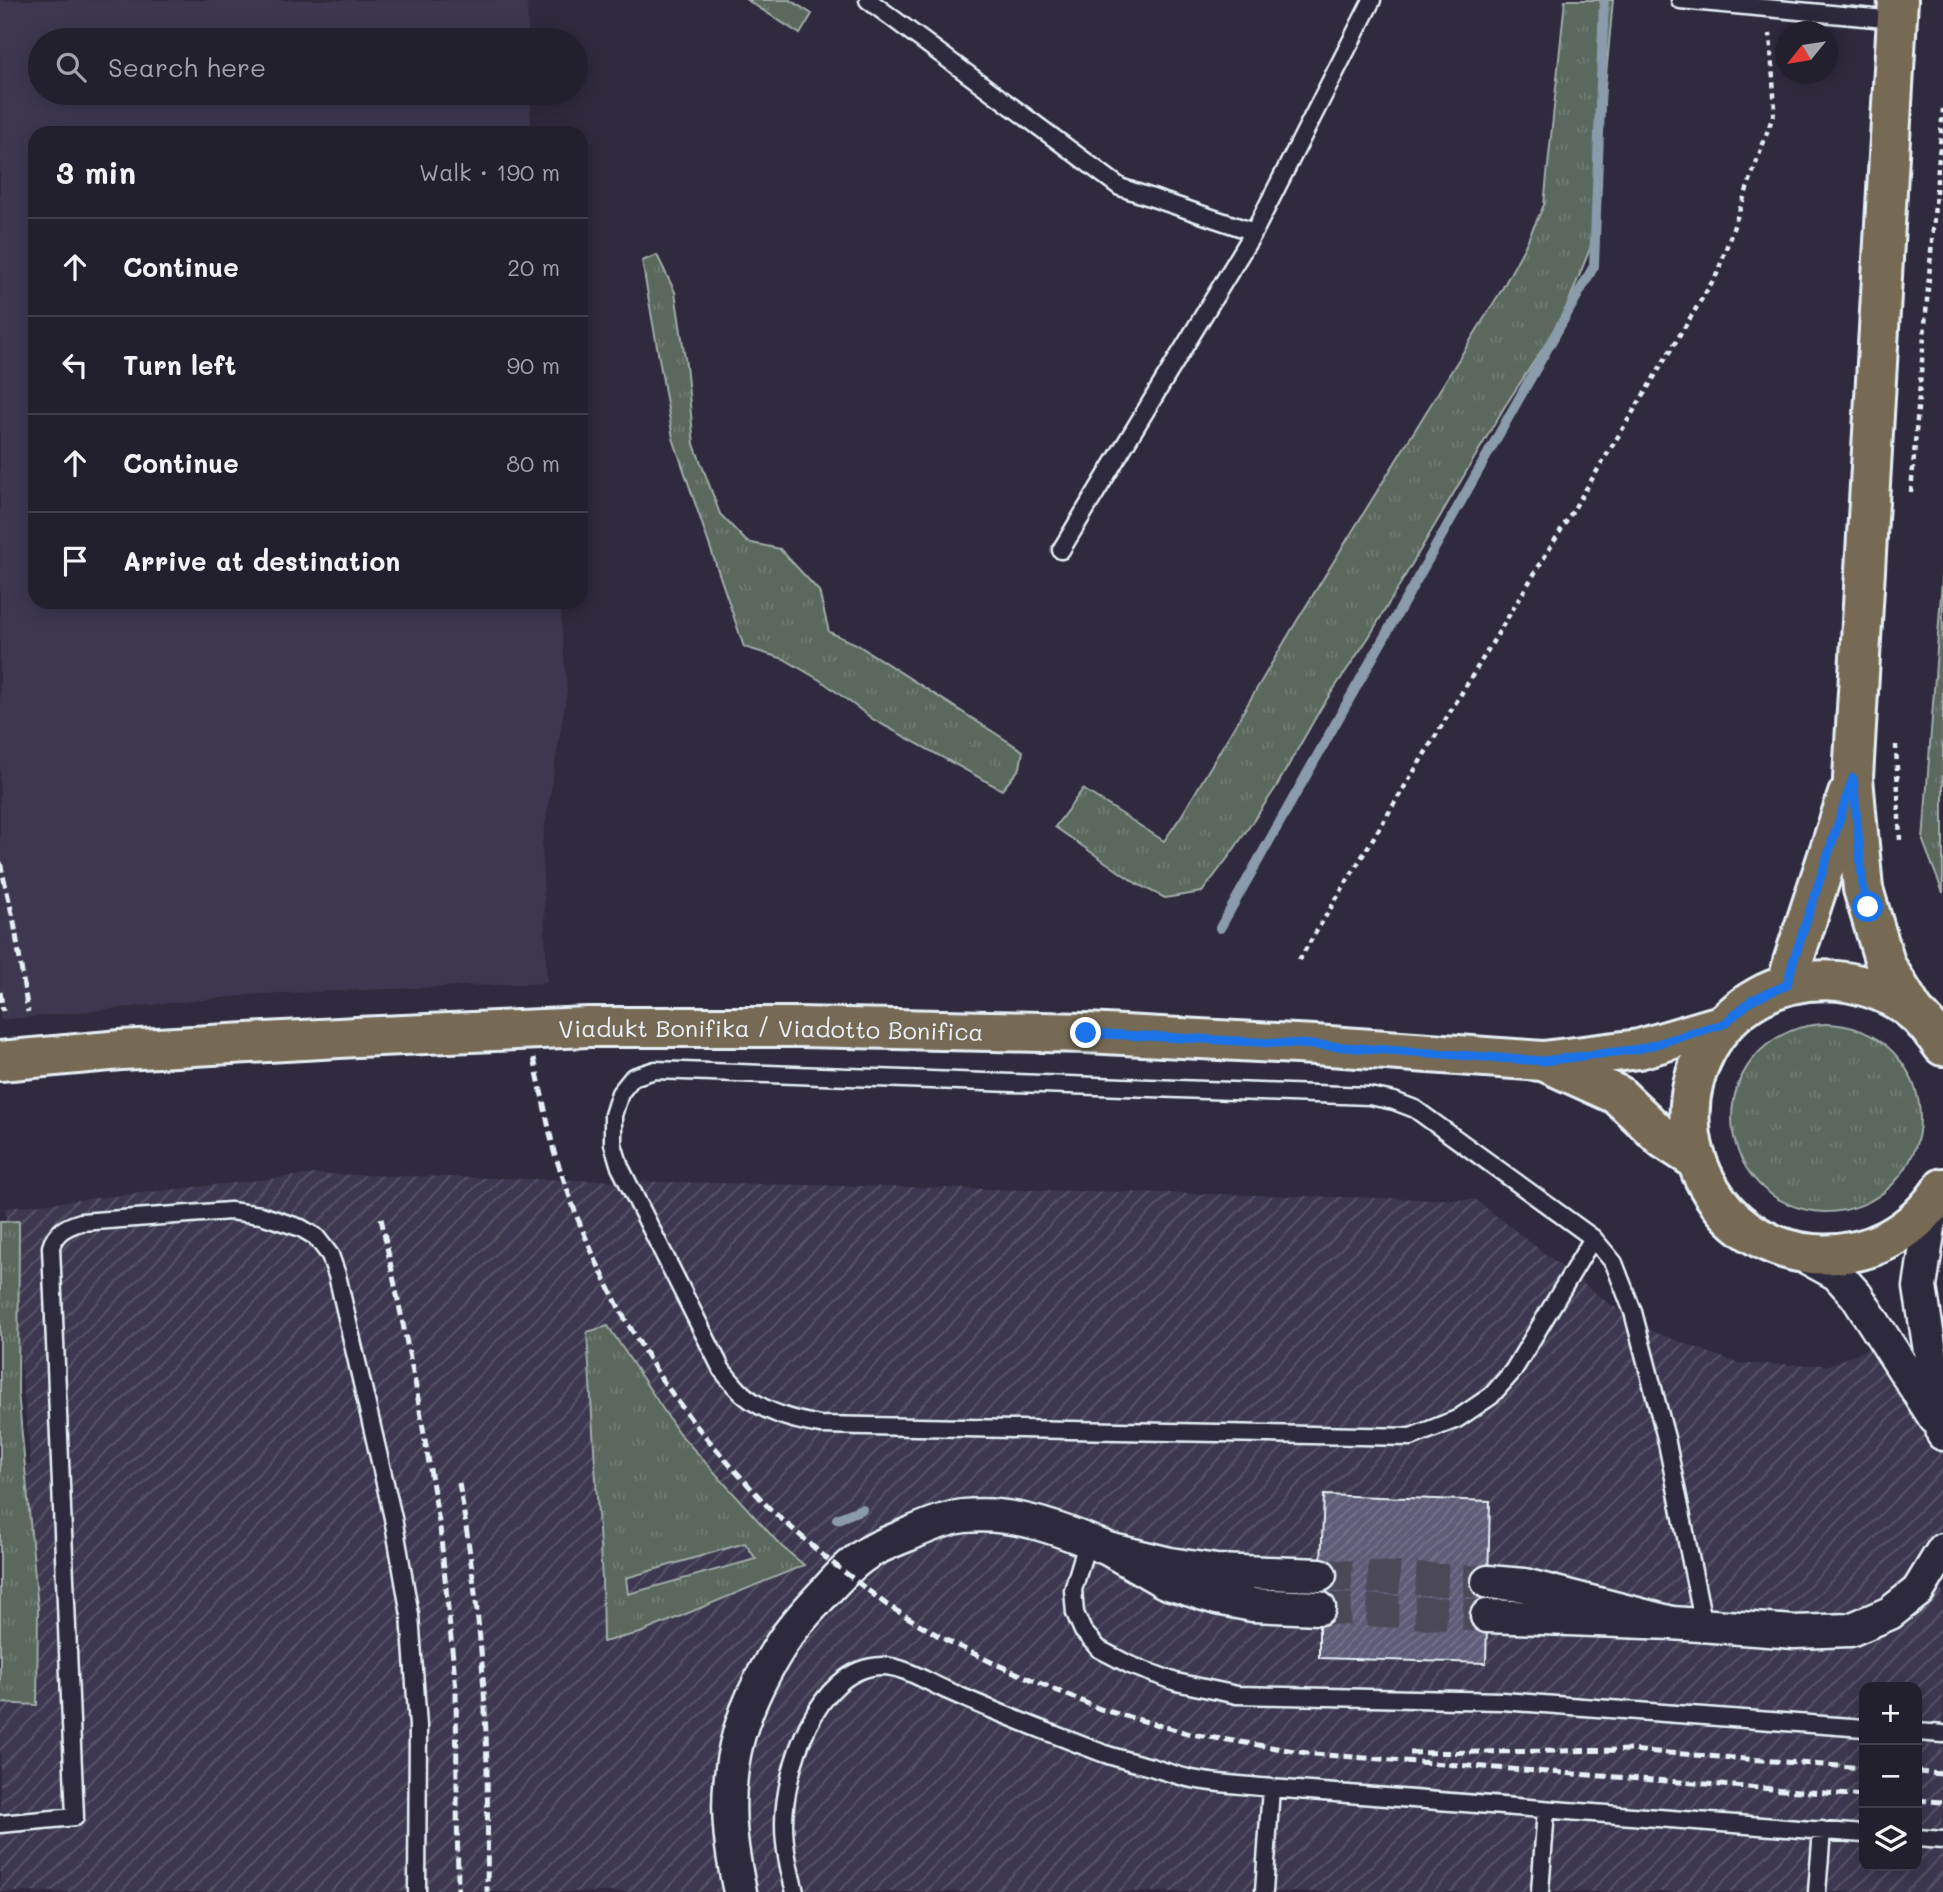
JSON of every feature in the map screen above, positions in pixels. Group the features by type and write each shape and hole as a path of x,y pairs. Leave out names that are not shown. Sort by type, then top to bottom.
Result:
{"main road":[{"path":"1897,10 1853,778 1863,889 1886,966 1914,1012"},
{"path":"1787,985 1853,778"},
{"path":"1937,1197 1910,1226 1885,1241 1858,1251 1828,1255 1800,1253 1772,1244 1746,1229 1724,1210 1706,1186 1695,1159 1688,1124 1691,1088 1703,1054 1724,1024 1752,1000 1787,985 1820,980 1854,983 1886,994 1914,1012 1943,1046"},
{"path":"1543,1061 1639,1049 1724,1024"},
{"name":"Viadukt Bonifika / Viadotto Bonifica","path":"0,1062 121,1050 588,1027 799,1027 1086,1033 1543,1061"},
{"path":"1543,1061 1618,1095 1664,1139 1695,1159"}],"street":[{"path":"1937,1197 1920,1287 1942,1431"},
{"path":"1800,1253 1837,1274 1856,1295 1942,1431"},
{"path":"740,1892 734,1867 729,1819 731,1774 740,1731 758,1686 783,1642 809,1609 844,1572 866,1554 937,1522 963,1516 989,1516 1036,1521 1098,1544 1170,1564 1216,1571 1320,1575"},
{"path":"1098,1544 1165,1582 1217,1598 1253,1605 1319,1608"},
{"path":"1488,1616 1672,1623 1795,1632 1850,1630 1891,1613 1917,1591 1943,1550"},
{"path":"1488,1582 1524,1584 1672,1623"}],"lane":[{"path":"868,0 1120,187 1254,232"},
{"path":"1061,550 1254,232 1371,0"},
{"path":"1680,0 1768,8 1897,10"},
{"path":"1593,1238 1513,1370 1491,1396 1457,1419 1411,1437 820,1425 791,1419 763,1408 742,1394 722,1370 620,1167 613,1144 613,1115 620,1093 633,1077 655,1070 1369,1096 1415,1109 1593,1238 1614,1263 1633,1312 1666,1438 1704,1626"},
{"path":"0,1824 75,1817 51,1247 53,1239 70,1225 81,1222 230,1211 261,1215 301,1228 316,1237 330,1255 337,1275 393,1518 410,1615 417,1712 417,1892"},
{"path":"1098,1544 1073,1590 1076,1613 1083,1631 1099,1648 1120,1660 1176,1682 1237,1695 1502,1701 1859,1728"},
{"path":"795,1892 786,1861 784,1825 787,1787 794,1756 806,1728 836,1686 868,1667 885,1666 903,1670 947,1691 1108,1755 1192,1779 1271,1788 1859,1834"},
{"path":"1922,1732 1943,1734"},
{"path":"1264,1892 1271,1788"},
{"path":"1540,1892 1546,1810"},
{"path":"1817,1892 1822,1830"},
{"path":"1922,1838 1943,1840"}],"path":[{"path":"1299,960 1717,274 1775,110 1768,8"},
{"path":"1910,504 1943,109"},
{"path":"1896,736 1900,843"}],"shaded area":[{"path":"0,0 527,0 528,28 28,28 28,105 530,105 531,126 28,126 28,609 561,609 567,691 542,845 547,983 261,994 0,1020"},
{"path":"315,1174 1476,1200 1607,1302 1654,1332 1740,1364 1826,1366 1943,1318 1943,1892 0,1892 0,1463 31,1465 5,1208"}],"green space":[{"path":"747,0 790,0 812,14 800,34"},
{"path":"1565,0 1613,0 1597,173 1598,209 1591,246 1562,319 1505,406 1369,637 1321,708 1275,789 1230,855 1202,892 1165,898 1137,884 1055,827 1083,789 1164,841 1182,815 1295,624 1501,291 1524,248 1544,205"},
{"path":"657,255 675,292 694,444 720,514 747,542 780,549 819,591 829,632 856,644 1023,751 1020,768 1002,790 874,720 823,682 784,659 744,647 673,438 642,261"},
{"path":"1943,567 1943,893 1923,841"},
{"path":"1826,1024 1862,1031 1893,1051 1913,1082 1920,1118 1913,1154 1893,1185 1862,1205 1826,1212 1790,1205 1759,1185 1739,1154 1732,1118 1739,1082 1759,1051 1790,1031"},
{"path":"19,1221 18,1391 38,1609 37,1705 0,1703 0,1222"},
{"path":"608,1326 678,1432 781,1546 804,1565 640,1633 603,1642 602,1580 587,1332","holes":["745,1543 756,1559 628,1594 626,1578"]}],"building":[{"path":"1324,1495 1490,1501 1486,1663 1319,1658"}],"waterway":[{"path":"1220,928 1594,266 1604,0"},
{"path":"837,1519 862,1509"}],"tunnel":[{"path":"1320,1575 1488,1582"},
{"path":"1319,1608 1487,1616"}],"railway":[{"path":"0,862 14,922 28,1012"},
{"path":"0,992 3,1011"},
{"path":"534,1058 554,1152 577,1217 622,1314 660,1377 693,1422 770,1509 825,1557 887,1605 944,1639 1100,1709 1191,1734 1313,1754 1859,1796"},
{"path":"381,1218 416,1387 440,1528 456,1689 458,1892"},
{"path":"459,1483 475,1595 484,1692 487,1892"},
{"path":"1410,1753 1630,1750 1859,1768"},
{"path":"1922,1772 1943,1774"},
{"path":"1922,1800 1943,1802"}],"route":[{"path":"1086,1033 1543,1061 1639,1049 1724,1024 1752,1000 1787,985 1853,778 1863,889 1868,907"}]}
